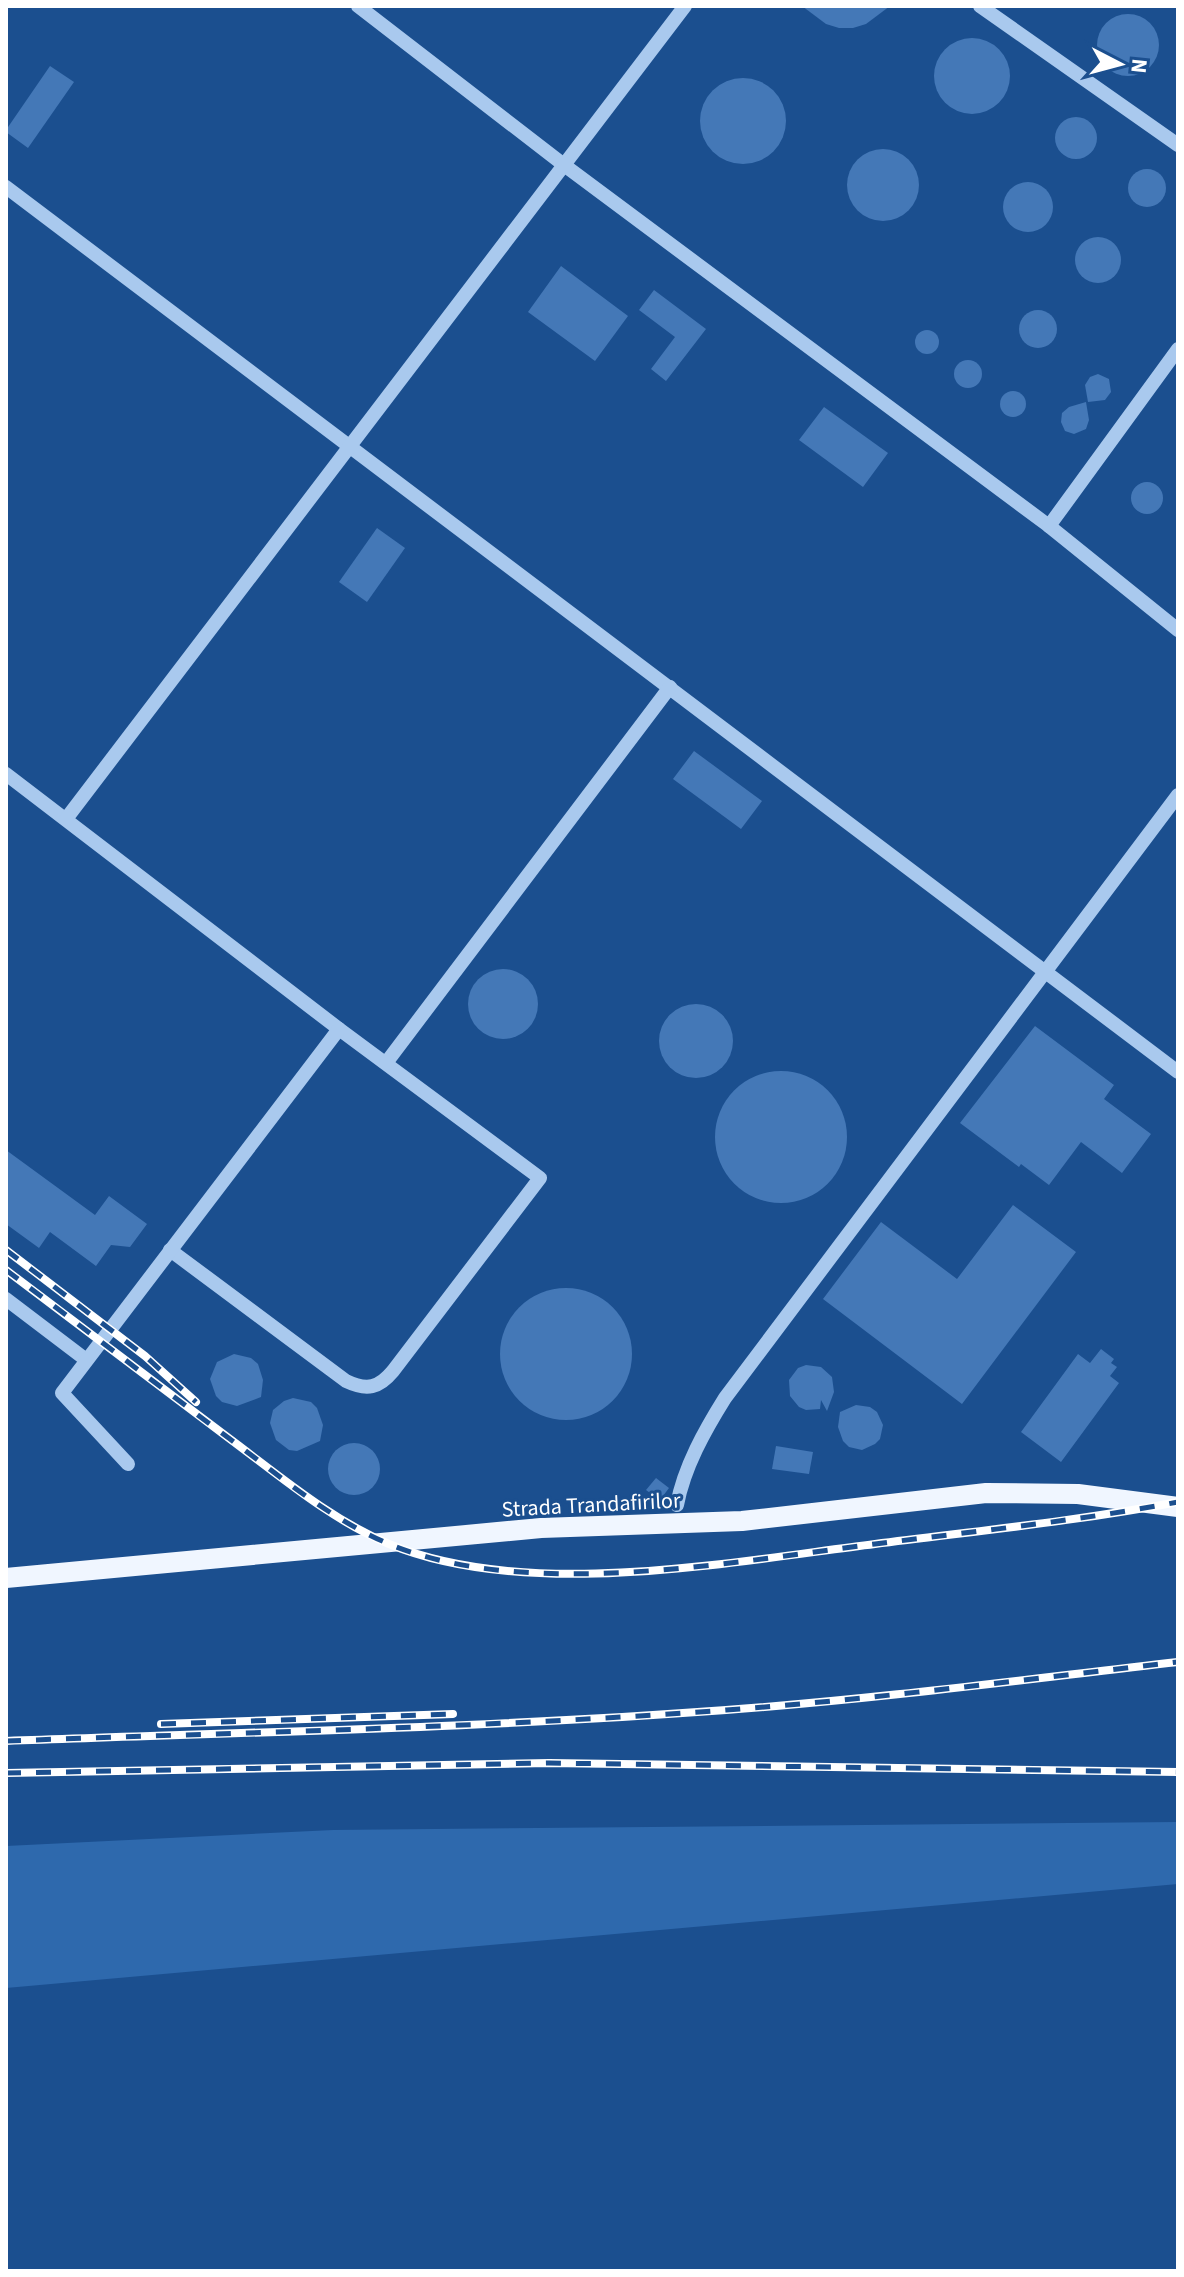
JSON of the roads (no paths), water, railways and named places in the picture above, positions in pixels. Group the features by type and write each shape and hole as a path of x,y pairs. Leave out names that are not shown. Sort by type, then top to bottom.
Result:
{"main road":[{"name":"Strada Trandafirilor","path":"6,1578 541,1528 742,1521 986,1493 1078,1494 1178,1507"}],"lane":[{"path":"358,6 564,165 1049,526 1178,630"},
{"path":"66,819 685,6"},
{"path":"980,6 1178,145"},
{"path":"6,187 1178,1072"},
{"path":"1049,526 1178,349"},
{"path":"386,1063 670,687"},
{"path":"6,774 339,1029 540,1178 386,1380 369,1388 346,1381 170,1250"},
{"path":"677,1505 684,1479 708,1426 725,1398 1178,795"},
{"path":"128,1464 62,1393 339,1029"},
{"path":"6,1299 85,1359"}],"railway":[{"path":"6,1250 145,1356 196,1402"},
{"path":"6,1270 326,1510 389,1544 444,1561 503,1571 565,1574 694,1567 1065,1520 1178,1502"},
{"path":"6,1741 456,1725 726,1710 1178,1662"},
{"path":"161,1724 453,1714"},
{"path":"6,1773 549,1763 1178,1772"}]}
